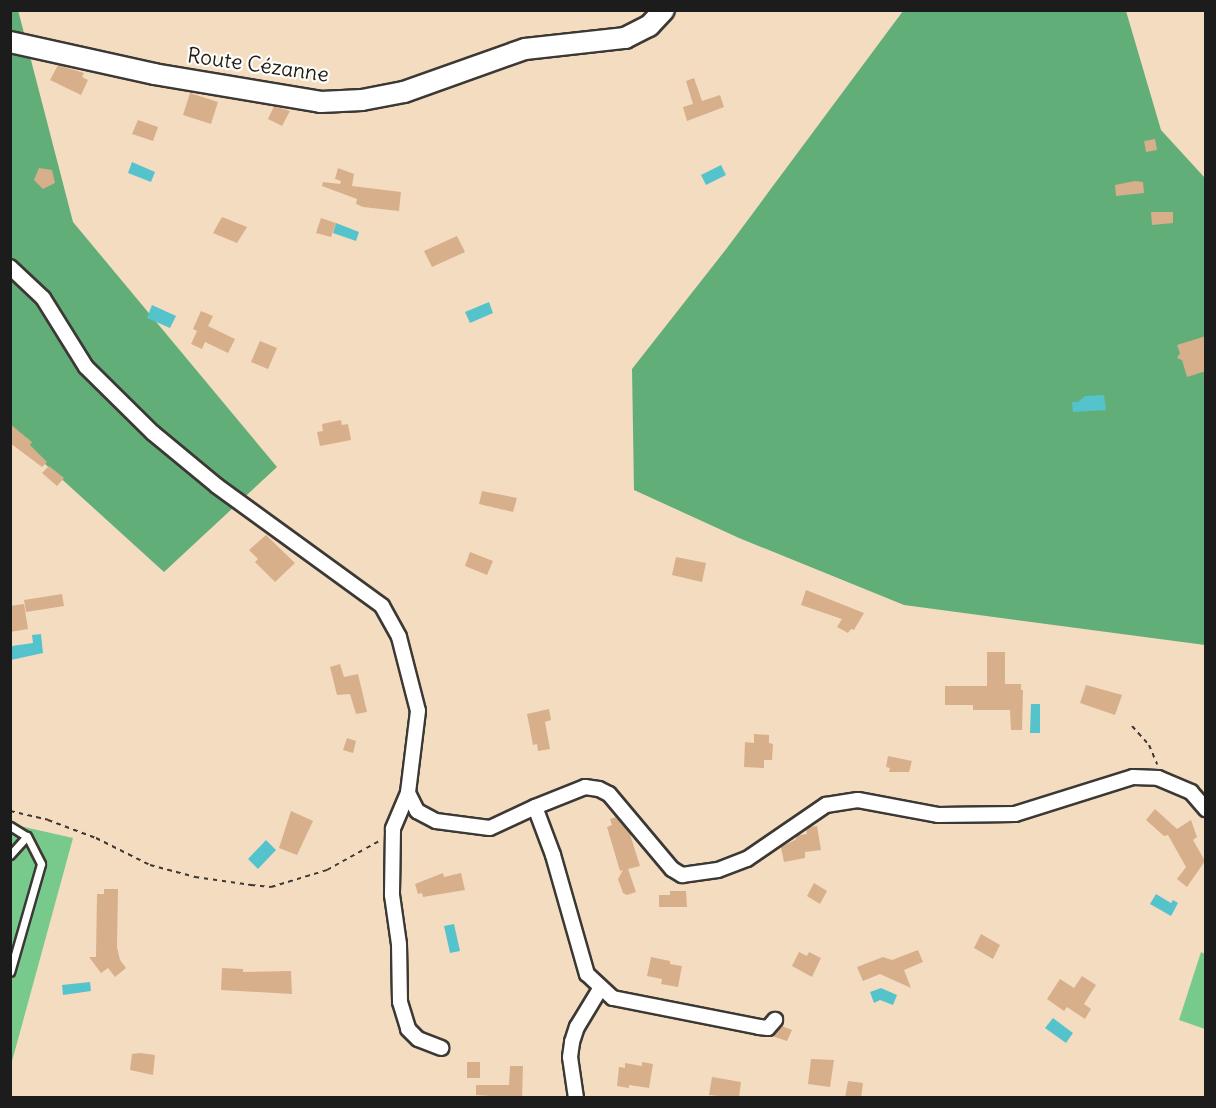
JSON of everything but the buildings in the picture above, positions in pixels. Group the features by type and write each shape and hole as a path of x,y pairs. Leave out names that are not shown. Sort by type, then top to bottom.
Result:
{"street":[{"name":"Route Cézanne","path":"13,39 154,74 321,102 363,100 404,92 525,49 625,38 649,26 664,10"},
{"path":"10,267 43,298 86,367 153,433 217,486 382,606 399,637 418,711 408,793 393,829 392,895 397,915 400,1002 408,1029 418,1039 441,1048"},
{"path":"408,793 417,811 436,821 490,828 585,787 599,789 609,794 672,869 682,875 718,870 747,859 826,805 858,800 938,815 1015,814 1133,777 1158,778 1191,792 1206,809"},
{"path":"535,807 553,855 587,974 600,989 622,1001 759,1027 768,1028 776,1020"},
{"path":"576,1098 570,1057 572,1042 577,1027 600,989"}],"lane":[{"path":"10,826 26,836 42,864 10,972"},
{"path":"10,855 26,836"}],"path":[{"path":"1132,726 1156,758 1158,778"},
{"path":"10,811 48,820 96,838 150,865 195,877 271,887 327,870 385,838 393,829"}],"green space":[{"path":"18,10 73,222 277,467 164,572 11,433 10,11"},
{"path":"903,11 1126,11 1161,130 1205,178 1205,645 904,605 739,538 634,490 632,369 727,248"},
{"path":"11,824 73,838 11,1065"},
{"path":"1201,952 1205,954 1205,1029 1179,1020"}],"water":[{"path":"132,162 155,172 151,182 128,173"},
{"path":"721,165 726,175 706,185 701,175"},
{"path":"336,223 359,232 356,241 333,233"},
{"path":"489,302 493,313 470,323 465,312"},
{"path":"152,305 176,316 170,328 147,318"},
{"path":"1104,395 1106,410 1073,412 1072,402 1078,402 1085,396"},
{"path":"41,634 43,653 11,660 12,646 33,643 32,635"},
{"path":"1031,704 1040,704 1040,733 1030,733"},
{"path":"266,840 276,850 258,869 248,859"},
{"path":"1156,894 1171,903 1173,900 1178,903 1171,916 1150,904"},
{"path":"454,924 460,951 450,953 444,926"},
{"path":"90,982 91,991 63,995 62,985"},
{"path":"881,988 897,995 893,1005 880,1000 874,1003 870,992"},
{"path":"1053,1018 1073,1033 1066,1043 1045,1028"}]}
